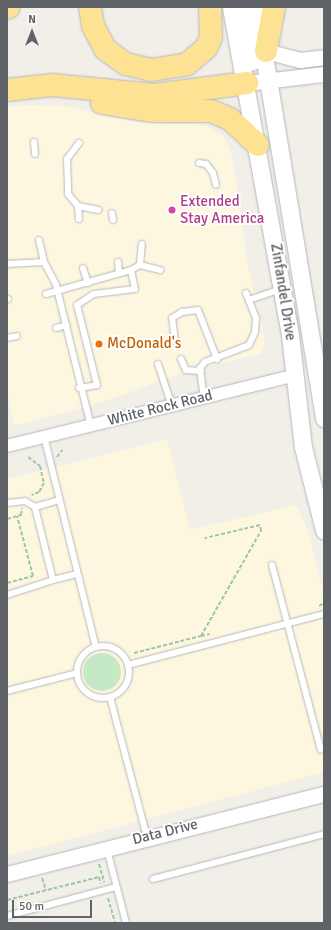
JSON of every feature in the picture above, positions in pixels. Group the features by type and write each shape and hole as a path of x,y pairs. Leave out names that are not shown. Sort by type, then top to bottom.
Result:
{"highway":[{"path":"90,7 93,26 105,49 126,64 151,70 186,64 206,48 211,37 210,7"},
{"path":"266,51 274,7"},
{"path":"7,90 52,85 155,94 247,83"},
{"path":"52,85 95,102 133,109 211,111 230,119 258,145"}],"main road":[{"name":"Zinfandel Drive","path":"231,7 247,83 283,289 303,447 318,490 324,530"},
{"path":"245,7 252,70 247,83"},
{"name":"Zinfandel Drive","path":"256,7 266,51 321,368 324,418"},
{"name":"White Rock Road","path":"295,375 321,368"}],"street":[{"path":"266,51 300,60 324,57"},
{"path":"247,83 324,74"},
{"name":"White Rock Road","path":"7,446 295,375"},
{"name":"Data Drive","path":"7,874 106,847 324,794"}],"lane":[{"path":"34,142 35,154"},
{"path":"79,143 67,159 65,183 70,200 78,206 100,210"},
{"path":"199,163 206,164 214,173 216,186"},
{"path":"78,206 79,219"},
{"path":"39,240 44,262 58,293 67,325 79,388 91,426"},
{"path":"140,265 142,244"},
{"path":"7,264 44,262"},
{"path":"118,262 119,273"},
{"path":"46,294 58,293 131,270 140,265 160,270"},
{"path":"83,268 88,283"},
{"path":"79,388 97,385 77,305 86,296 115,291 135,290 131,270"},
{"path":"249,300 283,289"},
{"path":"204,398 201,371 205,362 217,359 249,345 256,318 246,292"},
{"path":"175,342 172,318 198,310 217,359"},
{"path":"56,328 67,325"},
{"path":"7,338 17,336"},
{"path":"181,360 186,370 201,371"},
{"path":"158,364 172,406"},
{"path":"44,436 96,647"},
{"path":"7,503 23,501 35,507 59,500"},
{"path":"35,507 53,580"},
{"path":"272,566 320,750"},
{"path":"7,595 77,574"},
{"path":"128,665 324,614"},
{"path":"96,647 115,649 128,665 125,684 110,696 90,694 82,688 77,673 80,659 96,647"},
{"path":"7,691 77,673"},
{"path":"110,696 147,837"},
{"path":"153,879 324,834"},
{"path":"106,847 126,923"},
{"path":"7,916 116,887"}],"path":[{"path":"7,518 21,515 24,492 36,494 44,483 40,466 28,457"},
{"path":"7,583 34,576 17,516"},
{"path":"134,653 201,636 261,532 260,525 204,538"},
{"path":"7,900 99,877 101,885 105,884"},
{"path":"42,878 46,890"}],"shaded area":[{"path":"24,105 64,106 134,122 206,125 224,137 232,155 248,266 263,330 265,345 261,353 180,374 106,401 14,426 7,389 7,107"},
{"path":"167,439 190,530 296,505 308,530 324,596 324,772 7,856 7,479"}],"green space":[{"path":"98,653 106,653 116,658 120,665 120,679 116,686 106,691 98,691 88,686 86,683 83,676 83,668 88,658 91,656"}],"place":[{"name":"Extended Stay America","path":"172,210"},
{"name":"McDonald's","path":"99,344"}]}
